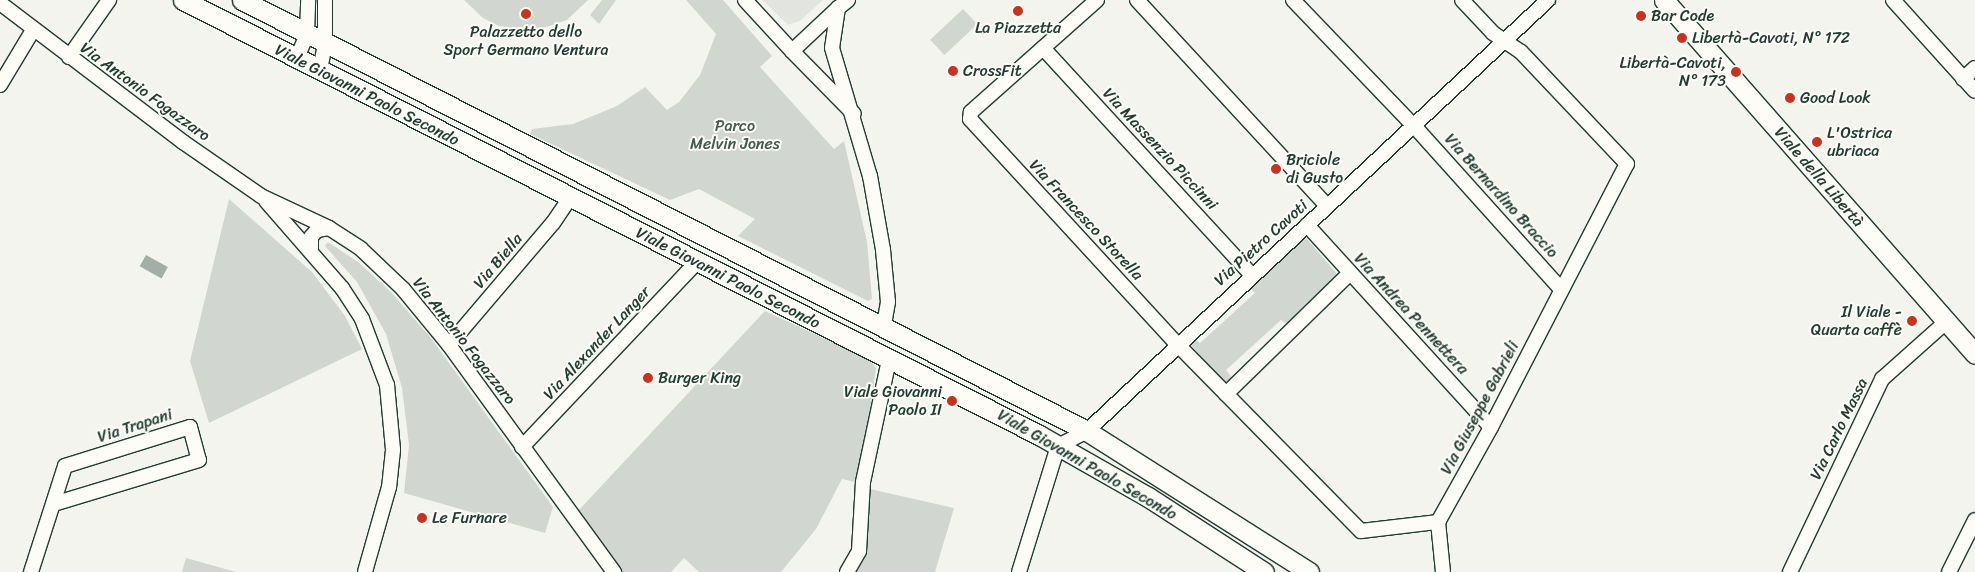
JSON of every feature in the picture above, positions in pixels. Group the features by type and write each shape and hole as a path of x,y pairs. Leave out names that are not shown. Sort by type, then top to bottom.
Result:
{"main road":[{"name":"Viale Giovanni Paolo Secondo","path":"183,0 1058,446 1148,497 1264,572"},
{"name":"Viale Giovanni Paolo Secondo","path":"242,0 883,329 1087,431 1309,572"},
{"name":"Viale della Libertà","path":"1664,0 1975,354"}],"street":[{"path":"69,57 109,0"},
{"path":"297,58 307,34 308,0"},
{"path":"320,70 325,44 324,0"},
{"path":"744,0 855,116"},
{"path":"1043,48 1097,0"},
{"path":"1137,0 1327,206"},
{"name":"Via Bernardino Braccio","path":"1293,0 1415,127 1561,289"},
{"path":"1462,0 1492,33 1503,39"},
{"name":"Via Pietro Cavoti","path":"1058,446 1087,431 1177,344 1415,127 1503,39 1548,0"},
{"path":"1893,0 1975,91"},
{"name":"Via Antonio Fogazzaro","path":"0,3 69,57 261,196 328,228 360,249 403,289 449,345 614,572"},
{"path":"792,51 843,4"},
{"path":"843,4 832,48 855,116 870,176 883,250 888,302 883,329"},
{"path":"0,85 33,30"},
{"name":"Via Giuseppe Gabrieli","path":"1438,522 1491,427 1627,164 1521,52 1503,39"},
{"name":"Via Francesco Storella","path":"1043,48 971,112 970,119 1177,344"},
{"name":"Via Massenzio Piccinni","path":"1043,48 1252,275"},
{"path":"1963,79 1975,68"},
{"path":"261,196 342,288 362,319 381,367 392,416 390,486 365,572"},
{"name":"Via Biella","path":"449,345 553,223 570,198"},
{"name":"Via Andrea Pennettera","path":"1307,225 1349,274 1491,427"},
{"path":"311,251 311,237 317,230 328,228"},
{"name":"Via Alexander Langer","path":"522,446 696,263"},
{"path":"1226,394 1349,274"},
{"name":"Via Carlo Massa","path":"1790,572 1882,379 1946,322"},
{"path":"1177,344 1361,531 1438,522 1443,572"},
{"path":"848,572 859,551 863,482 889,360"},
{"name":"Via Trapani","path":"31,572 65,466 190,427 199,460 53,504"},
{"path":"1019,572 1058,446"},
{"path":"1949,572 1975,520"}],"shaded area":[{"path":"762,0 823,0 800,21 788,25"},
{"path":"146,255 168,267 162,278 140,266"}],"green space":[{"name":"Palazzetto dello Sport Germano Ventura","path":"464,0 588,0 567,20 534,31 499,26 483,18"},
{"path":"602,0 616,0 599,24 590,15"},
{"name":"Parco Melvin Jones","path":"686,0 723,0 772,56 760,67 834,149 844,141 867,242 872,299 868,301 738,236 755,219 699,189 670,200 530,134 532,129 573,124 617,106 645,87 667,110 679,102 700,75 716,34"},
{"path":"963,9 977,24 944,55 930,40"},
{"path":"229,199 312,272 345,316 362,349 209,423 190,361"},
{"path":"1302,237 1307,239 1338,275 1288,325 1281,320 1226,370 1232,378 1225,383 1189,343 1195,339 1200,343 1255,293 1250,288"},
{"path":"328,242 358,262 391,292 431,338 553,507 545,533 404,493 409,445 402,388 386,334 357,282 325,246"},
{"path":"765,311 869,359 876,368 868,425 855,482 842,479 816,529 781,572 699,572 684,558 671,572 621,572 578,511"},
{"path":"870,489 954,508 935,572 855,572 864,556"},
{"path":"186,558 236,572 182,572"}],"place":[{"name":"La Piazzetta","path":"1018,11"},
{"name":"Palazzetto dello Sport Germano Ventura","path":"526,14"},
{"name":"Bar Code","path":"1641,16"},
{"name":"Libertà-Cavoti, N° 172","path":"1682,38"},
{"name":"CrossFit","path":"953,71"},
{"name":"Libertà-Cavoti, N° 173","path":"1736,72"},
{"name":"Good Look","path":"1790,98"},
{"name":"L'Ostrica ubriaca","path":"1817,142"},
{"name":"Briciole di Gusto","path":"1276,169"},
{"name":"Il Viale - Quarta caffè","path":"1912,321"},
{"name":"Burger King","path":"648,378"},
{"name":"Viale Giovanni Paolo II","path":"952,401"},
{"name":"Le Furnare","path":"422,518"}]}
